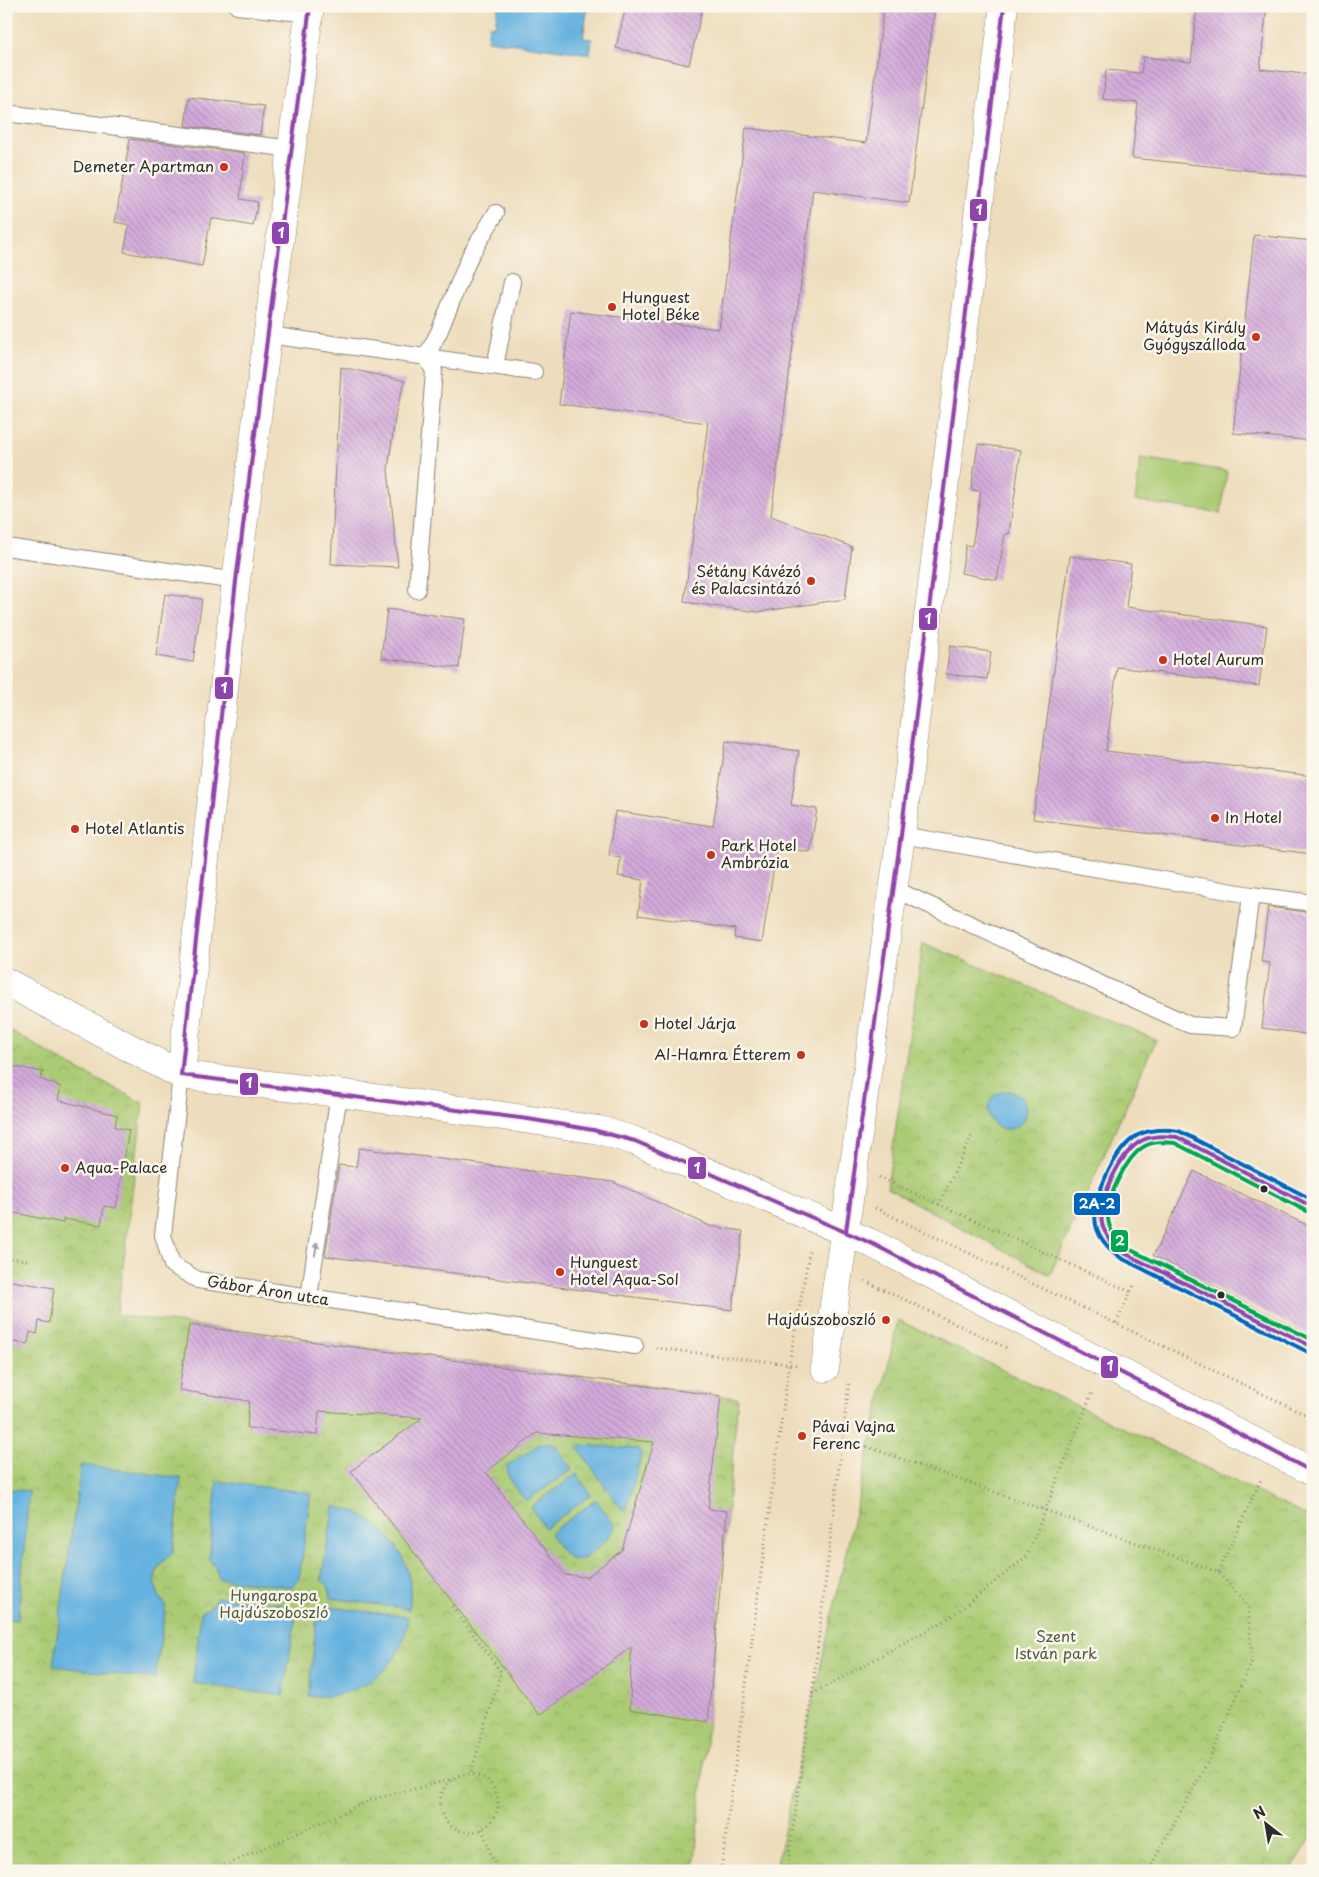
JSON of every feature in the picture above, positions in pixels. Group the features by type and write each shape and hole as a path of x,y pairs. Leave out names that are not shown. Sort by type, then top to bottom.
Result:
{"street":[{"path":"825,1368 901,835 1004,6"},
{"path":"181,1075 236,581 310,10"},
{"path":"6,982 181,1075 339,1093 599,1130 635,1141 846,1231 1313,1472"}],"lane":[{"path":"237,6 310,10"},
{"path":"6,114 292,149"},
{"path":"426,357 439,332 470,256 496,212"},
{"path":"494,366 512,282"},
{"path":"268,335 534,372"},
{"path":"417,590 434,371 426,357"},
{"path":"6,547 236,581"},
{"path":"901,835 1251,895 1313,903"},
{"path":"892,888 1190,1026 1233,1028 1251,895"},
{"name":"Gábor Áron utca","path":"181,1075 163,1235 172,1265 198,1280 636,1346"},
{"path":"309,1297 339,1093"},
{"path":"1313,1207 1176,1137 1165,1135 1151,1137 1131,1148 1122,1160 1105,1195 1101,1210 1101,1222 1111,1242 1124,1253 1313,1347"}],"path":[{"path":"939,1205 973,1133"},
{"path":"854,1166 1131,1292"},
{"path":"850,1196 1313,1418"},
{"path":"721,1871 789,1364 816,1218"},
{"path":"6,1258 27,1260"},
{"path":"1116,1323 1144,1263"},
{"path":"861,1288 862,1279 1010,1349"},
{"path":"636,1346 825,1368"},
{"path":"787,1871 812,1694 849,1382"},
{"path":"1085,1386 1102,1394"},
{"path":"812,1694 951,1616 1027,1556 1093,1390"},
{"path":"842,1438 1218,1572 1248,1606 1252,1661 1210,1758 1148,1871"},
{"path":"1218,1572 1264,1474"},
{"path":"452,1606 501,1672 471,1773"},
{"path":"220,1868 371,1800 471,1773 481,1775 490,1781 499,1799 495,1818 482,1829 464,1832 456,1829 443,1816 440,1795 452,1779"},
{"path":"482,1829 498,1871"},
{"path":"1305,1871 1313,1859"}],"green space":[{"path":"1141,458 1227,471 1221,513 1135,501"},
{"path":"923,943 1156,1040 1050,1275 887,1188"},
{"name":"Hungarospa Hajdúszoboszló","path":"6,1028 62,1061 143,1103 117,1315 738,1398 694,1871 6,1871"},
{"name":"Szent István park","path":"898,1320 1313,1519 1313,1835 1290,1871 775,1871"}],"water":[{"path":"498,6 588,6 583,38 592,39 590,54 487,40 489,25 495,26"},
{"path":"1007,1091 1021,1096 1026,1110 1021,1124 1007,1129 993,1124 988,1110 993,1096"},
{"path":"547,1443 556,1446 572,1469 526,1501 510,1480 507,1470 508,1465 540,1444"},
{"path":"581,1445 639,1449 642,1452 626,1510 623,1511 578,1448"},
{"path":"81,1465 181,1478 173,1553 161,1565 155,1577 157,1591 166,1605 155,1679 53,1666"},
{"path":"577,1474 591,1495 545,1528 531,1507"},
{"path":"217,1481 311,1493 299,1579 291,1587 219,1579 216,1568 209,1560"},
{"path":"6,1489 29,1491 18,1620 6,1619"},
{"path":"596,1500 615,1526 598,1548 585,1558 574,1560 563,1553 550,1533"},
{"path":"334,1506 360,1514 373,1522 393,1542 406,1566 410,1594 409,1609 331,1598 328,1585 321,1580"},
{"path":"217,1597 286,1605 296,1616 283,1696 193,1683 201,1612 210,1607"},
{"path":"330,1607 408,1617 405,1632 401,1646 394,1658 376,1677 351,1690 336,1695 309,1696 316,1622 325,1619"}],"building":[{"path":"626,6 703,6 689,65 616,48"},
{"path":"884,6 935,6 909,203 813,190 771,516 852,547 845,599 758,612 684,602 708,423 559,404 571,311 719,329 746,128 866,143"},
{"path":"1197,6 1267,6 1260,69 1313,75 1313,177 1132,158 1138,103 1103,99 1106,70 1141,73 1143,57 1191,62"},
{"path":"189,97 264,106 260,135 185,126"},
{"path":"130,139 245,153 240,199 258,202 253,226 211,218 202,266 124,252 129,225 115,222"},
{"path":"1254,235 1313,241 1313,441 1233,433"},
{"path":"341,367 405,381 396,411 388,469 398,567 331,564"},
{"path":"978,444 1021,450 1009,534 1005,534 997,580 961,573 966,545 972,546 981,491 971,490"},
{"path":"1070,556 1131,564 1126,607 1267,626 1259,686 1117,667 1106,751 1313,776 1313,854 1033,819"},
{"path":"165,594 202,599 193,662 156,656"},
{"path":"387,609 465,619 459,668 381,658"},
{"path":"950,646 991,652 987,679 946,674"},
{"path":"726,741 799,751 791,805 817,809 810,852 777,847 762,942 734,938 735,929 638,915 643,880 618,876 621,858 609,856 615,811 713,826"},
{"path":"1268,907 1313,913 1313,1035 1262,1028 1270,963 1261,962"},
{"name":"Aqua-Palace","path":"6,1065 43,1072 40,1079 61,1087 58,1100 117,1115 115,1127 129,1130 116,1208 104,1206 101,1225 63,1219 63,1223 6,1211"},
{"path":"359,1148 613,1182 710,1226 743,1231 732,1310 325,1256 339,1165 356,1167"},
{"path":"1194,1171 1313,1228 1313,1336 1153,1256"},
{"path":"6,1280 54,1288 49,1323 39,1321 37,1334 30,1332 28,1344 6,1341"},
{"path":"189,1325 721,1396 708,1509 727,1511 708,1722 630,1709 631,1647 540,1715 351,1471 422,1418 319,1411 317,1435 247,1428 249,1401 179,1390","holes":["537,1433 654,1442 622,1550 587,1577 565,1575 486,1472"]}],"transit line":[{"name":"1","path":"310,6 236,581 181,1075 528,1119 593,1130 635,1141 873,1244 1313,1472"},
{"name":"1","path":"846,1231 901,835 1004,6"},
{"name":"2A-2","path":"1310,1353 1121,1258 1102,1239 1096,1225 1095,1214 1106,1175 1121,1151 1138,1135 1158,1130 1179,1131 1313,1200"},
{"name":"1","path":"1313,1207 1177,1137 1160,1136 1151,1137 1135,1145 1119,1164 1107,1189 1102,1213 1102,1223 1107,1236 1124,1253 1313,1347"},
{"name":"2","path":"1310,1213 1175,1143 1163,1142 1145,1146 1131,1159 1113,1192 1108,1215 1112,1231 1127,1248 1313,1340"}],"place":[{"name":"Demeter Apartman","path":"224,167"},
{"name":"Hunguest Hotel Béke","path":"612,307"},
{"name":"Mátyás Király Gyógyszálloda","path":"1256,337"},
{"name":"Sétány Kávézó és Palacsintázó","path":"811,581"},
{"name":"Hotel Aurum","path":"1163,660"},
{"name":"In Hotel","path":"1215,818"},
{"name":"Hotel Atlantis","path":"75,829"},
{"name":"Park Hotel Ambrózia","path":"711,855"},
{"name":"Hotel Járja","path":"644,1024"},
{"name":"Al-Hamra Étterem","path":"801,1055"},
{"name":"Aqua-Palace","path":"65,1168"},
{"name":"Hunguest Hotel Aqua-Sol","path":"560,1272"},
{"name":"Hajdúszoboszló","path":"886,1320"},
{"name":"Pávai Vajna Ferenc","path":"802,1436"}]}
